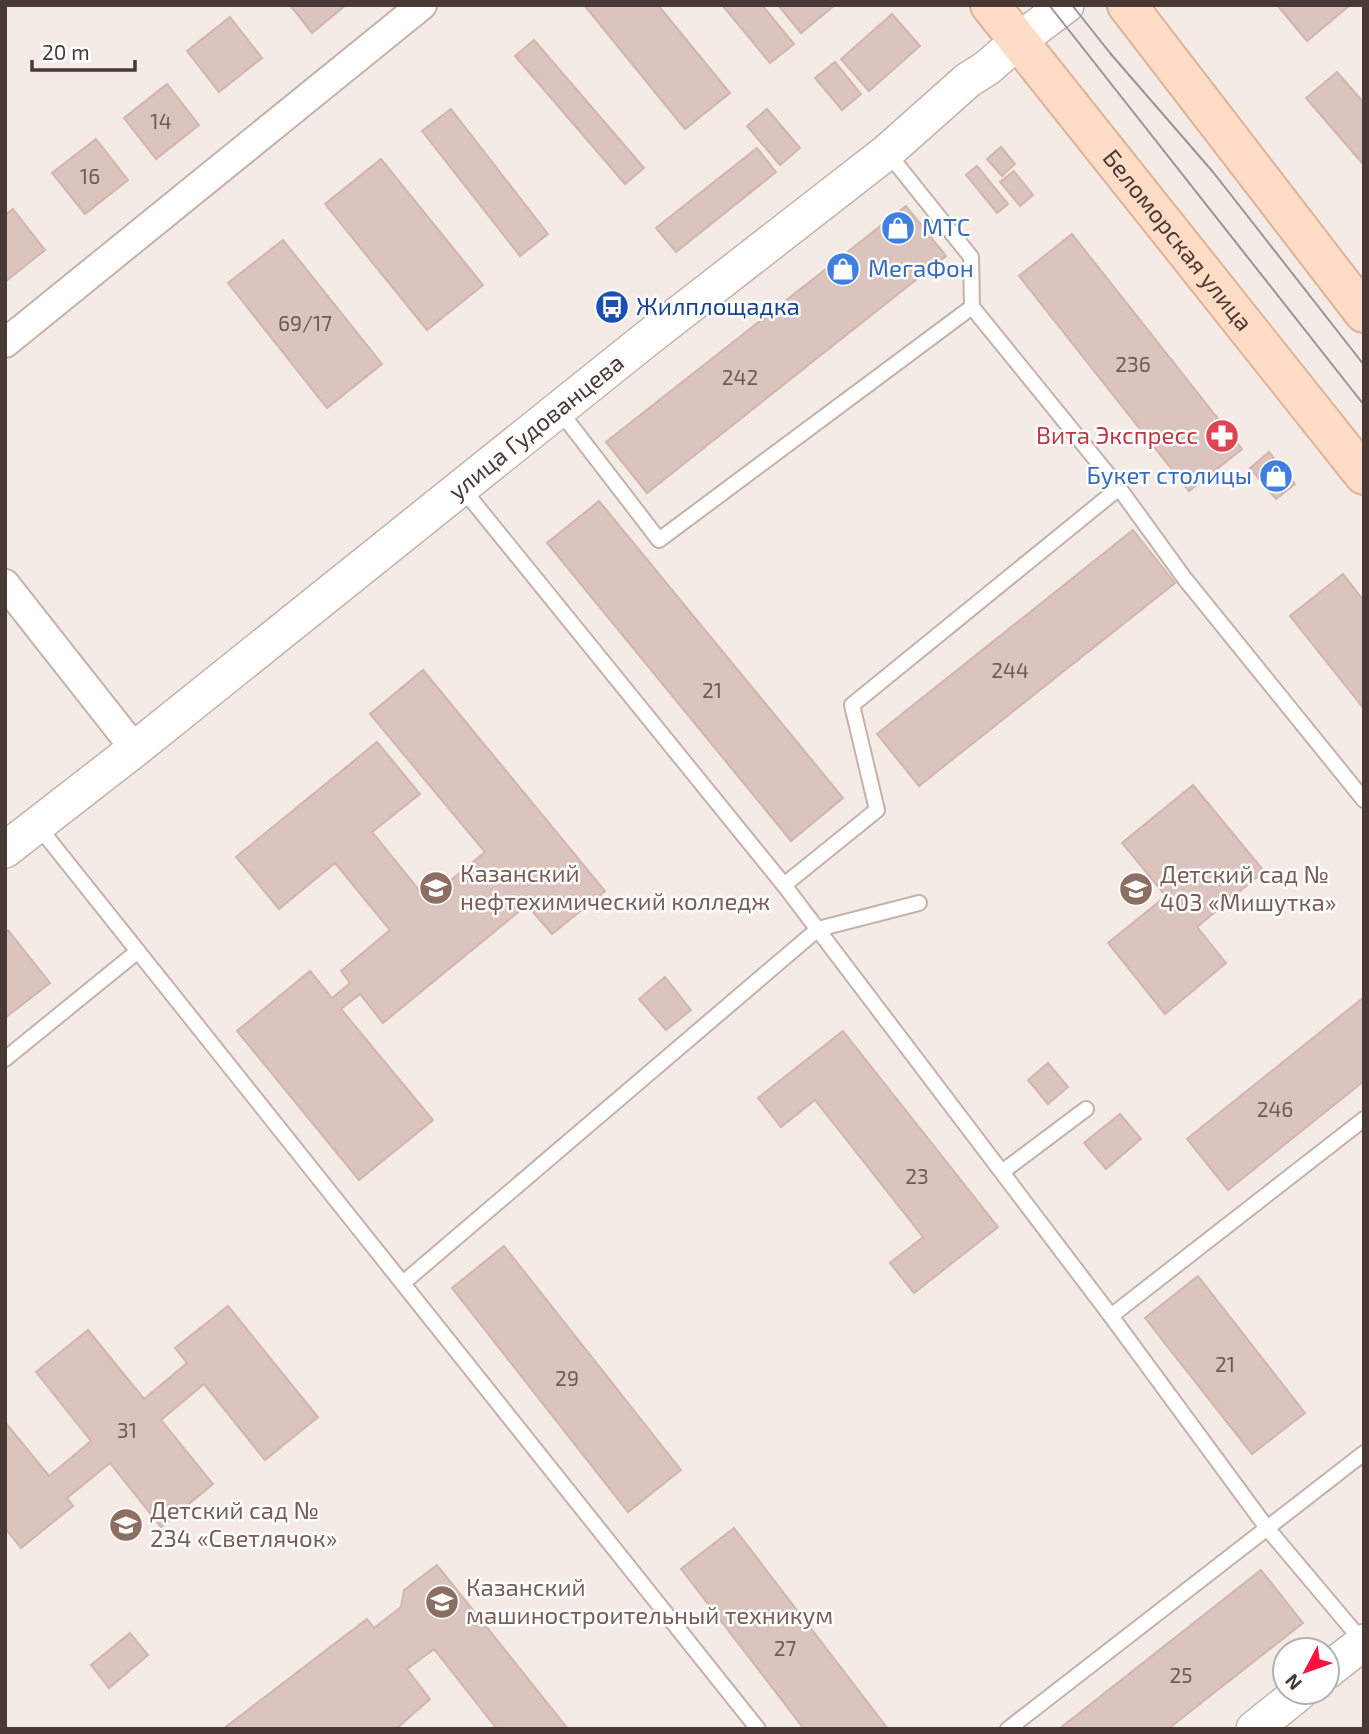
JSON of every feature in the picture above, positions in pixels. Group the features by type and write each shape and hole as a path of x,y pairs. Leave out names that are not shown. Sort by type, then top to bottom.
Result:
{"main road":[{"name":"Беломорская улица","path":"990,5 1364,475"},
{"path":"1128,5 1364,313"}],"street":[{"path":"5,343 422,5"},
{"name":"улица Гудованцева","path":"5,849 558,409 887,152 968,80 1066,5"},
{"path":"5,584 135,748"},
{"path":"1341,1660 1364,1642"},
{"path":"1254,1729 1283,1706"}],"lane":[{"path":"887,152 971,257 972,307 1119,488 1185,579 1364,800"},
{"path":"558,409 659,540 972,307"},
{"path":"461,487 784,885 1111,1316 1267,1528 1364,1642"},
{"path":"784,885 877,810 852,705 1119,488"},
{"path":"37,824 758,1729"},
{"path":"403,1283 818,929 919,903"},
{"path":"5,1059 138,951"},
{"path":"1002,1172 1086,1110"},
{"path":"1111,1316 1364,1119"},
{"path":"1008,1729 1364,1453"}],"building":[{"path":"290,5 346,5 312,33"},
{"path":"584,5 658,5 730,93 685,129"},
{"path":"722,5 762,5 794,44 770,63"},
{"path":"778,5 835,5 801,33"},
{"path":"1277,5 1350,5 1307,41"},
{"path":"892,14 920,46 869,91 841,59"},
{"path":"230,17 262,58 219,92 187,51"},
{"path":"534,40 644,168 625,184 515,56"},
{"path":"835,62 861,94 842,110 815,78"},
{"path":"1337,72 1364,103 1363,164 1306,98"},
{"path":"167,84 199,125 156,159 124,118"},
{"path":"451,109 548,234 520,256 422,131"},
{"path":"767,109 800,148 780,165 747,126"},
{"path":"96,139 128,180 85,214 52,173"},
{"path":"1001,147 1015,164 1002,176 987,159"},
{"path":"757,148 776,172 676,252 656,228"},
{"path":"381,159 483,285 427,330 325,204"},
{"path":"977,166 1008,204 997,213 966,175"},
{"path":"1014,171 1033,195 1020,206 1000,182"},
{"path":"906,206 946,256 647,493 606,442"},
{"path":"13,209 45,250 5,282 5,215"},
{"path":"1072,234 1242,449 1189,491 1019,276"},
{"path":"283,240 382,364 327,408 228,283"},
{"path":"1269,452 1295,484 1276,499 1250,468"},
{"path":"599,501 843,798 791,841 547,543"},
{"path":"1133,530 1175,583 919,786 877,734"},
{"path":"1343,574 1364,601 1364,709 1290,616"},
{"path":"423,670 605,891 552,934 527,905 383,1023 360,994 341,1009 433,1120 359,1180 237,1031 310,971 332,998 350,983 341,971 390,930 335,863 279,909 236,857 377,742 420,794 372,832 427,900 485,852 370,714"},
{"path":"1193,785 1264,871 1197,927 1226,963 1165,1014 1108,943 1166,896 1122,843"},
{"path":"8,930 50,983 5,1018 5,932"},
{"path":"665,977 691,1010 666,1030 639,999"},
{"path":"1364,997 1364,1081 1228,1190 1187,1139"},
{"path":"843,1031 998,1227 914,1293 890,1263 923,1237 815,1100 781,1127 758,1098"},
{"path":"1048,1063 1068,1087 1048,1104 1028,1080"},
{"path":"1120,1114 1141,1139 1106,1169 1084,1143"},
{"path":"504,1246 681,1470 628,1512 452,1288"},
{"path":"1198,1276 1305,1413 1252,1454 1145,1318"},
{"path":"228,1306 318,1417 265,1460 204,1384 161,1420 213,1484 161,1527 110,1463 67,1498 73,1506 21,1548 5,1528 5,1422 49,1476 91,1441 36,1372 88,1330 144,1399 187,1363 175,1348"},
{"path":"734,1528 888,1729 804,1729 681,1569"},
{"path":"437,1565 568,1729 497,1729 434,1649 407,1669 430,1699 396,1729 223,1729 367,1619 374,1628 401,1607 404,1590"},
{"path":"1261,1570 1303,1623 1286,1636 1271,1636 1271,1648 1168,1729 1059,1729"},
{"path":"130,1633 148,1655 109,1688 91,1665"}],"tram line":[{"path":"1049,5 1364,405"},
{"path":"1072,5 1213,172 1364,365"}],"place":[{"name":"МТС","path":"898,228"},
{"name":"МегаФон","path":"843,269"},
{"name":"Жилплощадка","path":"612,307"},
{"name":"Вита Экспресс","path":"1222,436"},
{"name":"Букет столицы","path":"1276,476"},
{"name":"Казанский нефтехимический колледж","path":"436,888"},
{"name":"Детский сад № 403 «Мишутка»","path":"1136,889"},
{"name":"Детский сад № 234 «Светлячок»","path":"126,1525"},
{"name":"Казанский машиностроительный техникум","path":"442,1602"}]}
